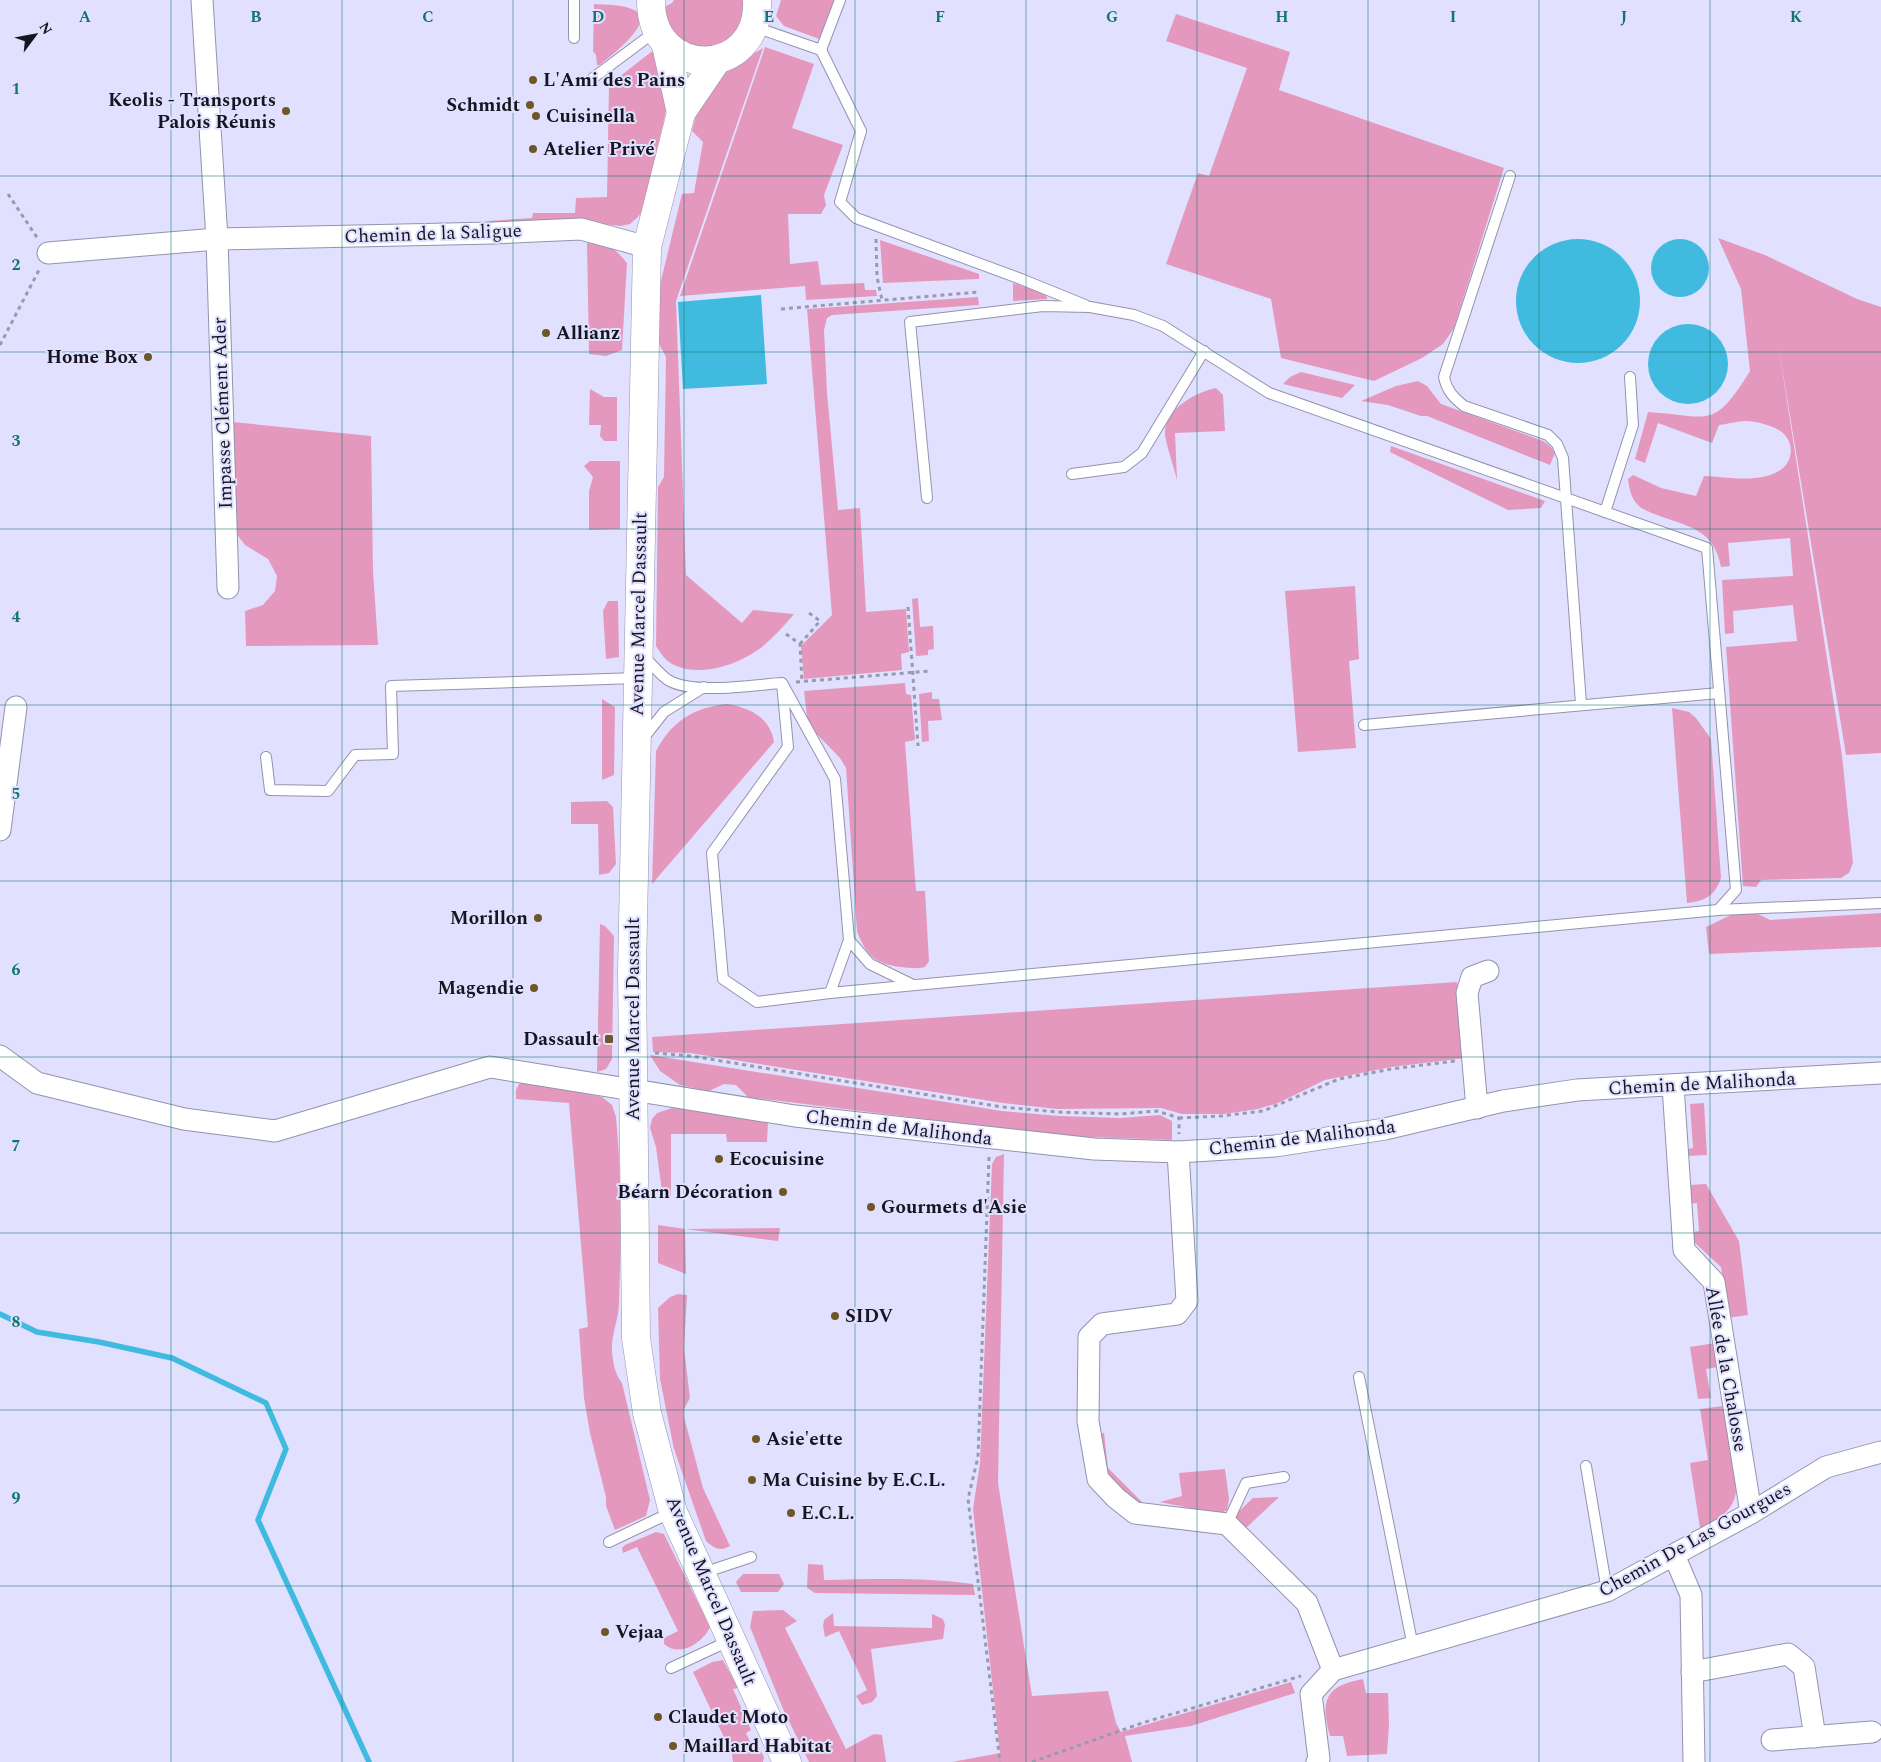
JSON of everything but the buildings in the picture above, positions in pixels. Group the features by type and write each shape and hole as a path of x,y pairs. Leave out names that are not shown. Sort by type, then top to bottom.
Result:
{"street":[{"path":"202,0 217,239"},
{"path":"651,0 651,15 661,38 681,113"},
{"path":"661,38 681,56 699,61 717,60 733,53 746,42 754,27 758,12 757,0"},
{"path":"681,113 717,60"},
{"name":"Avenue Marcel Dassault","path":"681,113 647,247 632,1050 636,1338 647,1413 673,1512 787,1762"},
{"name":"Chemin de la Saligue","path":"48,253 217,239 493,233 581,229 647,247"},
{"name":"Impasse Clément Ader","path":"217,239 228,588"},
{"path":"0,830 16,707"},
{"path":"1477,1108 1472,1061 1468,983 1476,974 1488,972"},
{"name":"Chemin de Malihonda","path":"0,1056 37,1082 184,1119 274,1131 490,1067 795,1116 1094,1149 1178,1152 1205,1152 1275,1146 1385,1129 1503,1101 1577,1090 1881,1073"},
{"name":"Allée de la Chalosse","path":"1674,1086 1684,1250 1714,1282 1751,1513"},
{"path":"1178,1152 1187,1301 1177,1314 1102,1324 1089,1337 1088,1421 1098,1479 1116,1498 1135,1513 1227,1524 1307,1603 1333,1670 1311,1694 1319,1759 1317,1762"},
{"name":"Chemin De Las Gourgues","path":"1333,1670 1607,1591 1751,1513 1826,1467 1881,1452"},
{"path":"1674,1555 1691,1594 1694,1762"},
{"path":"1692,1672 1788,1654 1804,1667 1815,1737"},
{"path":"1772,1740 1872,1732"}],"lane":[{"path":"574,0 574,38"},
{"path":"840,0 822,50 861,131 840,202 856,218 1021,278 1090,307"},
{"path":"754,27 822,50"},
{"path":"594,78 661,38"},
{"path":"1510,176 1444,377 1446,387 1452,397 1464,406 1548,435 1557,444 1563,458 1581,704"},
{"path":"927,498 910,322 1043,306 1090,307 1134,315 1163,326 1269,393 1707,548 1736,890 1718,910"},
{"path":"1072,474 1124,467 1142,453 1204,351"},
{"path":"1605,512 1633,425 1630,377"},
{"path":"266,757 270,790 328,791 355,755 393,754 391,686 638,665 669,680 687,686 704,687 782,683"},
{"path":"782,683 835,778 849,940 830,993"},
{"path":"782,683 788,747 712,853 724,980 757,1002 830,993 1718,910 1881,903"},
{"path":"637,747 664,712 704,687"},
{"path":"1364,725 1581,704 1719,694"},
{"path":"849,940 870,964 914,985"},
{"path":"1359,1377 1413,1647"},
{"path":"1586,1466 1607,1591"},
{"path":"1227,1524 1246,1483 1284,1477"},
{"path":"609,1542 673,1512"},
{"path":"702,1574 751,1557"},
{"path":"671,1668 732,1639"}],"path":[{"path":"0,345 48,253 8,194"},
{"path":"876,225 877,277 882,300"},
{"path":"781,309 979,292"},
{"path":"908,607 918,746"},
{"path":"802,682 800,644 820,621 809,613"},
{"path":"786,634 800,644"},
{"path":"782,683 930,671"},
{"path":"632,1050 691,1056 1002,1107 1058,1112 1120,1114 1157,1111 1179,1118 1263,1111 1338,1079 1391,1069 1461,1060 1472,1061"},
{"path":"1178,1152 1179,1118"},
{"path":"990,1139 978,1457 968,1499 1000,1762"},
{"path":"1032,1762 1142,1723 1293,1678 1333,1670"}],"shaded area":[{"path":"674,0 746,0 737,35 714,48 688,46 668,28 662,8"},
{"path":"781,0 836,0 822,40 784,26 776,16"},
{"path":"594,4 616,5 633,9 640,18 639,25 634,33 600,65 597,65 596,55 593,51"},
{"path":"1176,14 1290,52 1279,90 1504,168 1454,328 1443,344 1422,358 1374,381 1281,358 1271,299 1166,264 1198,173 1209,176 1247,68 1166,41"},
{"path":"765,47 814,64 792,128 843,145 824,195 826,205 821,214 788,214 790,264 818,261 821,285 864,283 865,290 876,290 877,296 806,300 805,286 680,296"},
{"path":"763,48 676,301 686,575 742,623 753,610 794,614 762,647 743,659 708,670 685,669 668,661 656,646 658,487 664,477 666,357 657,340 659,289 682,194 694,193 703,142 692,131 699,104 722,72"},
{"path":"651,52 657,52 670,94 642,213 630,224 621,226 594,223 486,226 487,221 532,218 533,213 575,213 576,198 607,197 609,85"},
{"path":"1718,238 1765,255 1857,299 1881,307 1881,753 1846,755 1778,343 1842,755 1853,863 1849,873 1841,878 1761,880 1756,887 1743,886 1726,647 1797,641 1793,605 1733,611 1734,633 1725,634 1722,580 1793,576 1790,538 1728,543 1730,566 1721,567 1718,554 1706,537 1698,531 1641,508 1633,498 1629,486 1628,479 1633,475 1661,488 1696,496 1704,476 1760,477 1777,472 1789,460 1790,443 1783,433 1765,424 1746,421 1719,425 1712,443 1658,423 1645,463 1635,459 1648,412 1698,417 1708,416 1718,411 1727,403 1750,371 1741,289"},
{"path":"880,240 979,274 979,279 883,283"},
{"path":"587,243 600,244 614,249 627,263 622,350 606,356 589,354"},
{"path":"1013,283 1046,294 1047,299 1013,301"},
{"path":"978,297 979,305 832,315 827,318 824,330 827,393 838,510 860,508 866,612 906,609 909,652 901,654 902,670 804,679 801,646 832,615 807,309"},
{"path":"1301,372 1355,385 1342,398 1283,384 1290,377"},
{"path":"1418,381 1427,386 1441,404 1543,441 1555,453 1550,465 1427,416 1421,416 1388,405 1361,401 1396,386"},
{"path":"1216,388 1223,395 1225,431 1175,433 1177,480 1165,435 1167,423 1171,415 1184,402 1200,393"},
{"path":"590,389 604,397 617,397 617,441 604,441 600,436 601,425 589,425"},
{"path":"233,422 371,436 373,571 378,645 246,646 245,611 263,605 275,591 277,576 268,559 245,545 235,532"},
{"path":"1391,446 1545,501 1541,508 1508,510 1390,452"},
{"path":"590,461 620,461 620,529 589,530 589,491 593,477 584,466"},
{"path":"1355,586 1359,659 1349,661 1356,748 1298,752 1285,591"},
{"path":"918,598 920,627 933,626 934,649 928,650 928,655 916,656 912,599"},
{"path":"608,601 618,601 619,657 606,659 603,611"},
{"path":"905,683 906,694 911,695 915,740 905,742 916,891 925,891 929,961 925,967 916,968 892,966 878,961 868,953 860,940 857,931 846,768 840,758 808,725 804,691"},
{"path":"932,692 932,699 939,699 942,720 928,721 929,741 922,742 919,694"},
{"path":"602,699 615,707 614,775 602,780"},
{"path":"727,704 743,708 758,715 768,726 774,742 652,884 656,751 676,724 685,718 704,709"},
{"path":"1672,708 1689,712 1696,718 1711,739 1721,878 1716,889 1704,899 1687,903"},
{"path":"607,801 613,807 616,864 609,873 599,875 598,824 571,824 571,802"},
{"path":"1735,913 1756,913 1770,920 1881,913 1881,947 1709,954 1706,927"},
{"path":"600,924 605,926 614,936 612,1059 606,1069 597,1072"},
{"path":"1457,982 1465,1058 1391,1067 1325,1080 1278,1103 1258,1109 1224,1114 1182,1114 1161,1108 1057,1109 1003,1103 690,1053 653,1052 652,1037"},
{"path":"650,1055 1002,1111 1059,1116 1120,1118 1160,1115 1172,1121 1172,1140 1063,1136 748,1097 736,1085 724,1084 709,1091 680,1085 660,1071"},
{"path":"526,1081 602,1097 612,1105 616,1117 620,1186 620,1256 619,1308 612,1351 615,1368 622,1383 650,1500 646,1516 615,1530 606,1506 606,1497 590,1433 584,1398 579,1329 588,1327 569,1103 516,1099 516,1090 519,1084"},
{"path":"1704,1103 1707,1155 1688,1156 1688,1149 1693,1148 1690,1104"},
{"path":"672,1108 768,1121 767,1142 727,1142 726,1134 671,1134 671,1199 663,1199 656,1147 650,1128 652,1119 657,1113"},
{"path":"1004,1154 998,1483 1032,1696 1108,1691 1116,1723 1121,1732 1291,1682 1295,1693 1191,1726 1125,1736 1132,1762 952,1762 1000,1753 973,1509 980,1463 992,1164 996,1157"},
{"path":"1706,1184 1739,1241 1748,1315 1727,1318 1721,1267 1694,1242 1693,1232 1699,1231 1697,1203 1690,1204 1689,1185"},
{"path":"658,1225 685,1229 686,1274 658,1263"},
{"path":"780,1228 778,1241 685,1229"},
{"path":"678,1294 687,1295 684,1348 690,1398 684,1409 684,1417 703,1488 730,1546 723,1549 714,1547 706,1541 674,1449 660,1379 658,1308 670,1297"},
{"path":"1715,1343 1718,1367 1706,1369 1711,1398 1698,1399 1690,1347"},
{"path":"1723,1406 1737,1484 1736,1493 1726,1512 1700,1528 1690,1463 1708,1460 1700,1409"},
{"path":"1104,1433 1108,1468 1143,1503 1131,1500 1106,1477 1096,1434"},
{"path":"1225,1469 1229,1499 1227,1510 1219,1514 1160,1502 1182,1496 1179,1473"},
{"path":"1279,1497 1245,1529 1234,1516 1253,1498"},
{"path":"656,1532 664,1534 710,1627 707,1633 696,1643 683,1649 677,1650 664,1644 664,1638 678,1631 637,1547 623,1553 622,1548 625,1545"},
{"path":"808,1564 823,1565 824,1580 936,1580 973,1584 975,1595 815,1593 807,1588"},
{"path":"743,1574 779,1574 784,1584 778,1592 741,1592 736,1582"},
{"path":"783,1610 797,1621 785,1628 846,1749 874,1734 882,1735 886,1762 809,1762 783,1709 750,1627 753,1611"},
{"path":"833,1613 834,1626 932,1628 932,1614 943,1619 945,1625 943,1639 871,1649 877,1696 872,1702 862,1705 856,1696 867,1690 839,1631 825,1637 824,1620"},
{"path":"723,1660 738,1688 733,1689 751,1730 746,1733 753,1748 758,1746 764,1757 763,1762 733,1762 732,1754 693,1672 712,1662"},
{"path":"1363,1679 1366,1693 1388,1693 1389,1725 1387,1754 1347,1756 1343,1736 1330,1736 1326,1713 1328,1697 1340,1686"}],"water":[{"path":"1578,239 1602,244 1613,249 1622,257 1630,266 1635,277 1640,301 1635,325 1630,336 1622,345 1613,353 1602,358 1578,363 1554,358 1543,353 1534,345 1526,336 1521,325 1516,301 1521,277 1526,266 1534,257 1543,249 1554,244"},
{"path":"1680,239 1691,241 1704,252 1709,268 1707,279 1696,292 1680,297 1669,295 1656,284 1651,268 1653,257 1664,244"},
{"path":"761,295 767,384 683,389 678,302"},
{"path":"1688,324 1703,327 1716,336 1725,349 1728,364 1725,379 1716,392 1703,401 1688,404 1673,401 1660,392 1651,379 1648,364 1651,349 1660,336 1673,327"}],"waterway":[{"path":"0,1314 37,1332 99,1342 172,1358 266,1403 286,1449 258,1520 369,1762"}],"place":[{"name":"L'Ami des Pains","path":"533,80"},
{"name":"Schmidt","path":"530,105"},
{"name":"Keolis - Transports Palois Réunis","path":"286,111"},
{"name":"Cuisinella","path":"536,116"},
{"name":"Atelier Privé","path":"533,149"},
{"name":"Allianz","path":"546,333"},
{"name":"Home Box","path":"148,357"},
{"name":"Morillon","path":"538,918"},
{"name":"Magendie","path":"534,988"},
{"name":"Dassault","path":"609,1039"},
{"name":"Ecocuisine","path":"719,1159"},
{"name":"Béarn Décoration","path":"783,1192"},
{"name":"Gourmets d'Asie","path":"871,1207"},
{"name":"SIDV","path":"835,1316"},
{"name":"Asie'ette","path":"756,1439"},
{"name":"Ma Cuisine by E.C.L.","path":"752,1480"},
{"name":"E.C.L.","path":"791,1513"},
{"name":"Vejaa","path":"605,1632"},
{"name":"Claudet Moto","path":"658,1717"},
{"name":"Maillard Habitat","path":"673,1746"}]}
